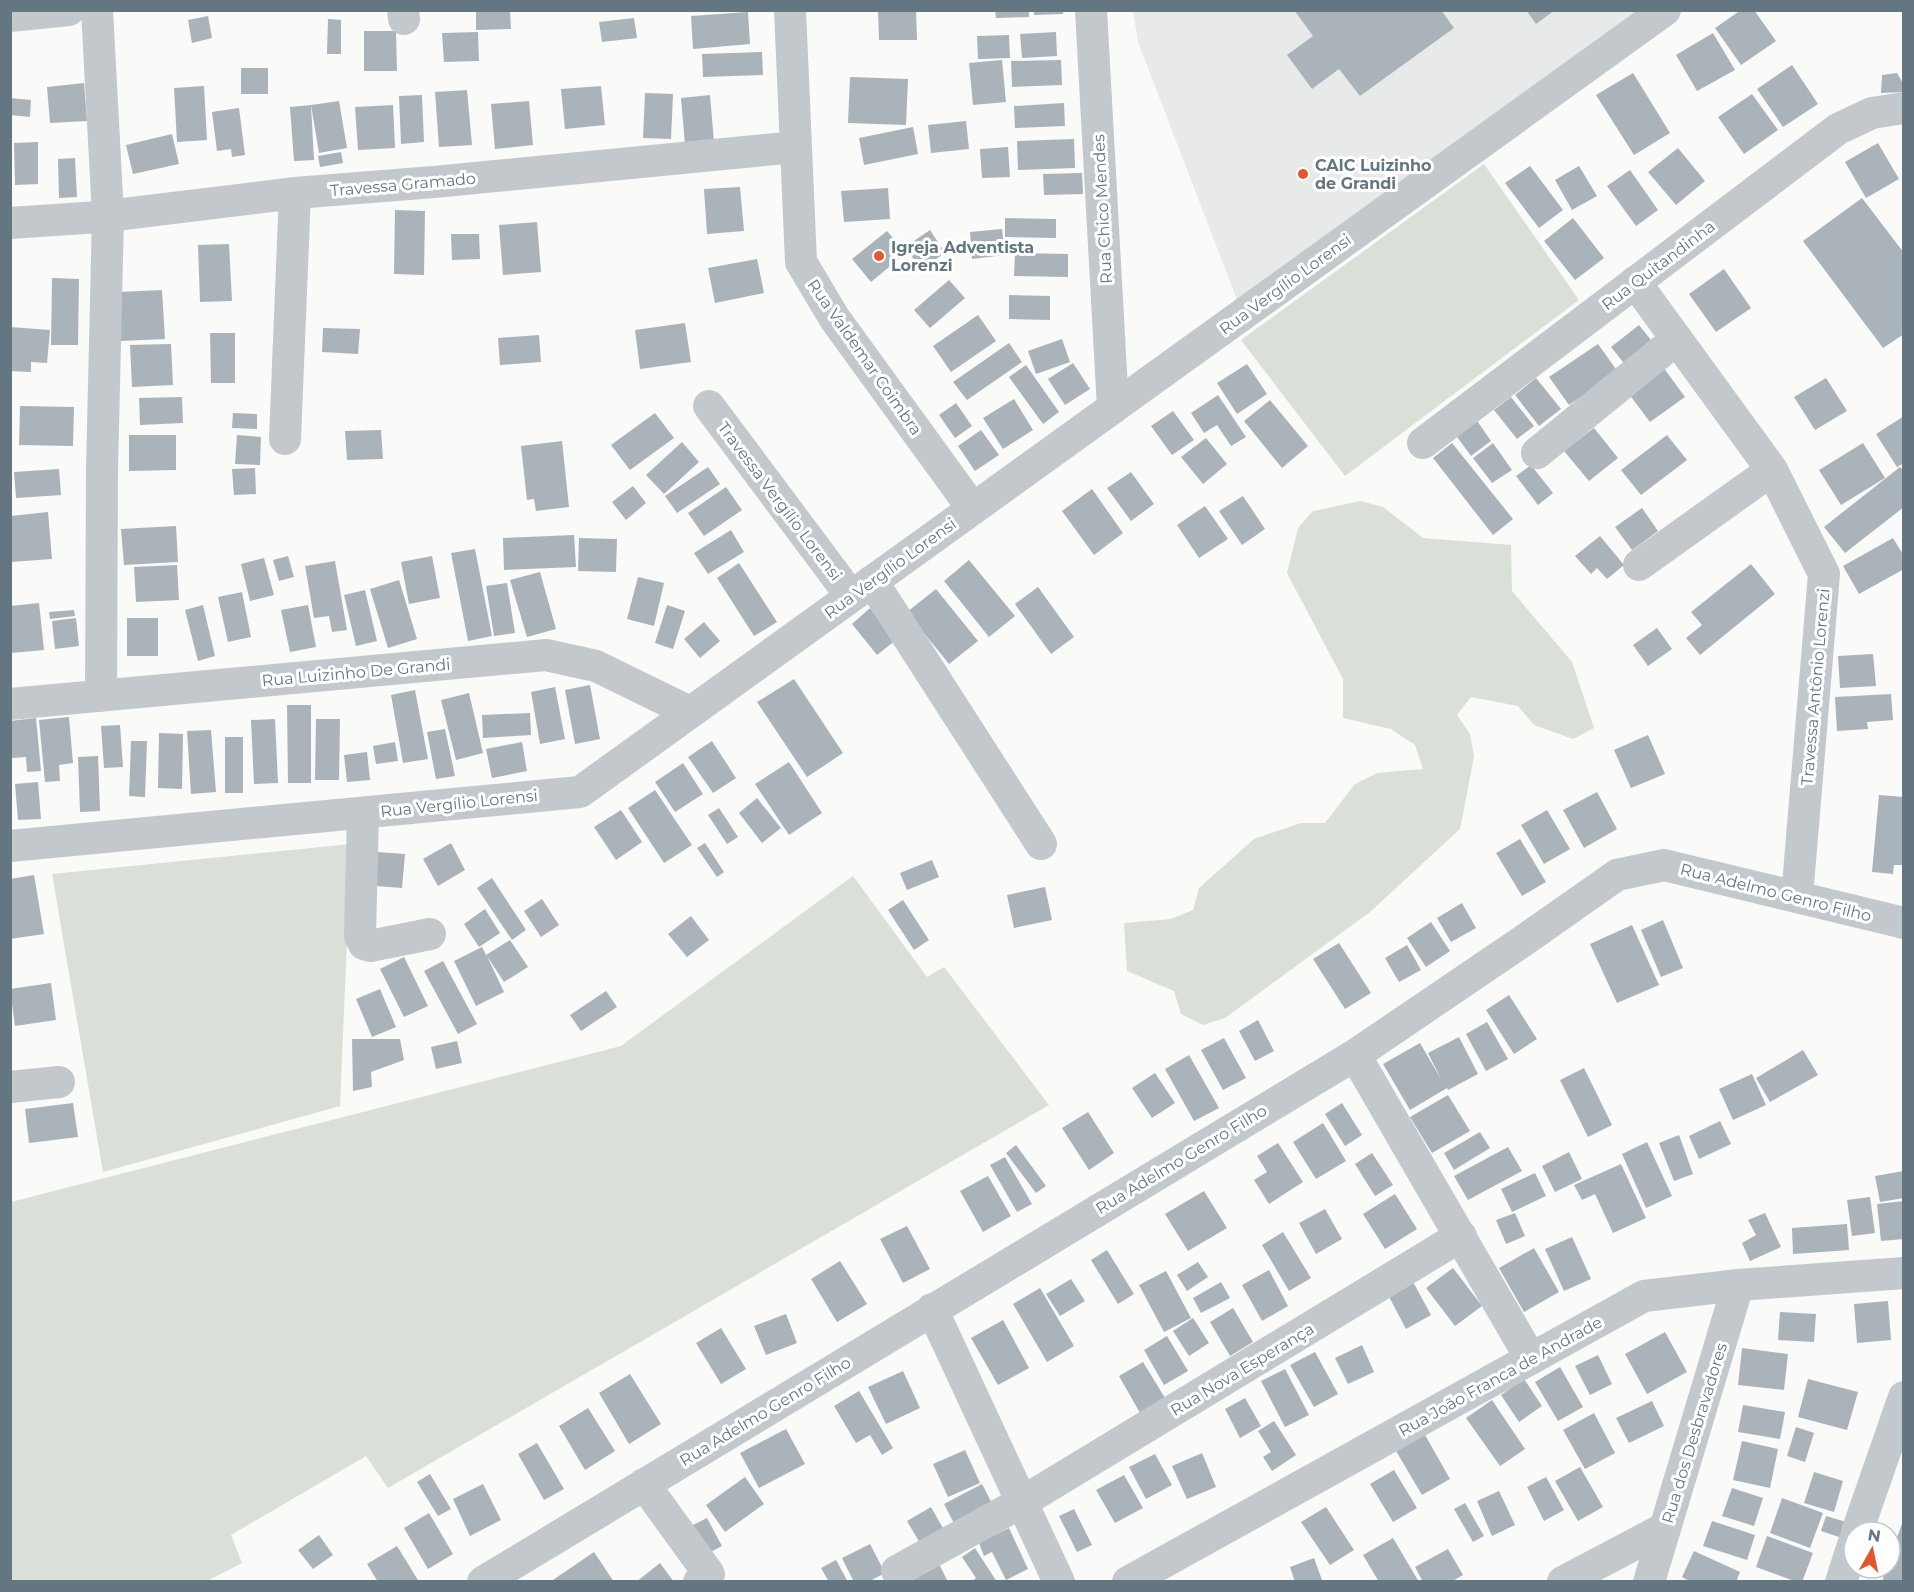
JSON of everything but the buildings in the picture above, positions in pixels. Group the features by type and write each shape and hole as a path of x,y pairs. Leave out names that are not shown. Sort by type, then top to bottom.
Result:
{"street":[{"path":"10,16 69,10"},
{"path":"97,10 108,215 102,470 101,696"},
{"name":"Rua Valdemar Coimbra","path":"790,10 801,262 835,319 972,509"},
{"name":"Rua Chico Mendes","path":"1091,10 1113,408"},
{"name":"Rua Vergílio Lorensi","path":"10,846 580,792 1665,10"},
{"name":"Rua Quitandinha","path":"1423,443 1838,129 1872,113 1904,108"},
{"name":"Travessa Gramado","path":"10,223 108,215 295,193 796,147"},
{"path":"285,439 295,193"},
{"name":"Travessa Antônio Lorenzi","path":"1635,282 1772,470 1824,574 1797,897"},
{"path":"1537,453 1677,339"},
{"name":"Travessa Vergílio Lorensi","path":"709,406 862,588 1041,844"},
{"path":"1639,565 1772,470"},
{"name":"Rua Luizinho De Grandi","path":"10,704 546,655 596,666 690,712"},
{"path":"363,813 360,936 364,944 370,946 430,934"},
{"name":"Rua Adelmo Genro Filho","path":"483,1581 1354,1055 1617,875 1664,865 1904,923"},
{"path":"1354,1055 1531,1359"},
{"path":"10,1087 59,1082"},
{"name":"Rua Nova Esperança","path":"897,1571 1022,1502 1461,1236"},
{"name":"Rua João Franca de Andrade","path":"1128,1581 1644,1296 1738,1285 1904,1273"},
{"name":"Rua dos Desbravadores","path":"1649,1581 1738,1285"},
{"path":"932,1310 1059,1581"},
{"path":"1861,1520 1904,1397"},
{"path":"644,1484 709,1574 699,1581"},
{"path":"1563,1581 1665,1528"}],"shaded area":[{"name":"CAIC Luizinho de Grandi","path":"1133,11 1639,11 1239,305 1138,42"},
{"path":"1484,164 1579,300 1345,476 1241,340"},
{"path":"1360,501 1383,507 1423,538 1511,545 1512,591 1572,662 1594,728 1573,739 1534,725 1518,706 1471,697 1457,715 1470,734 1474,757 1460,829 1370,912 1225,1018 1203,1025 1181,1014 1174,991 1127,971 1124,923 1171,919 1193,910 1199,888 1254,839 1301,823 1325,823 1355,784 1377,773 1423,769 1415,745 1391,729 1343,718 1343,679 1287,573 1298,528 1313,511"},
{"path":"351,844 340,1106 103,1172 52,874"},
{"path":"853,876 927,977 944,967 1049,1105 388,1488 366,1456 231,1535 242,1563 207,1581 11,1581 11,1202 621,1046"}],"place":[{"name":"CAIC Luizinho de Grandi","path":"1303,174"},
{"name":"Igreja Adventista Lorenzi","path":"879,256"}]}
